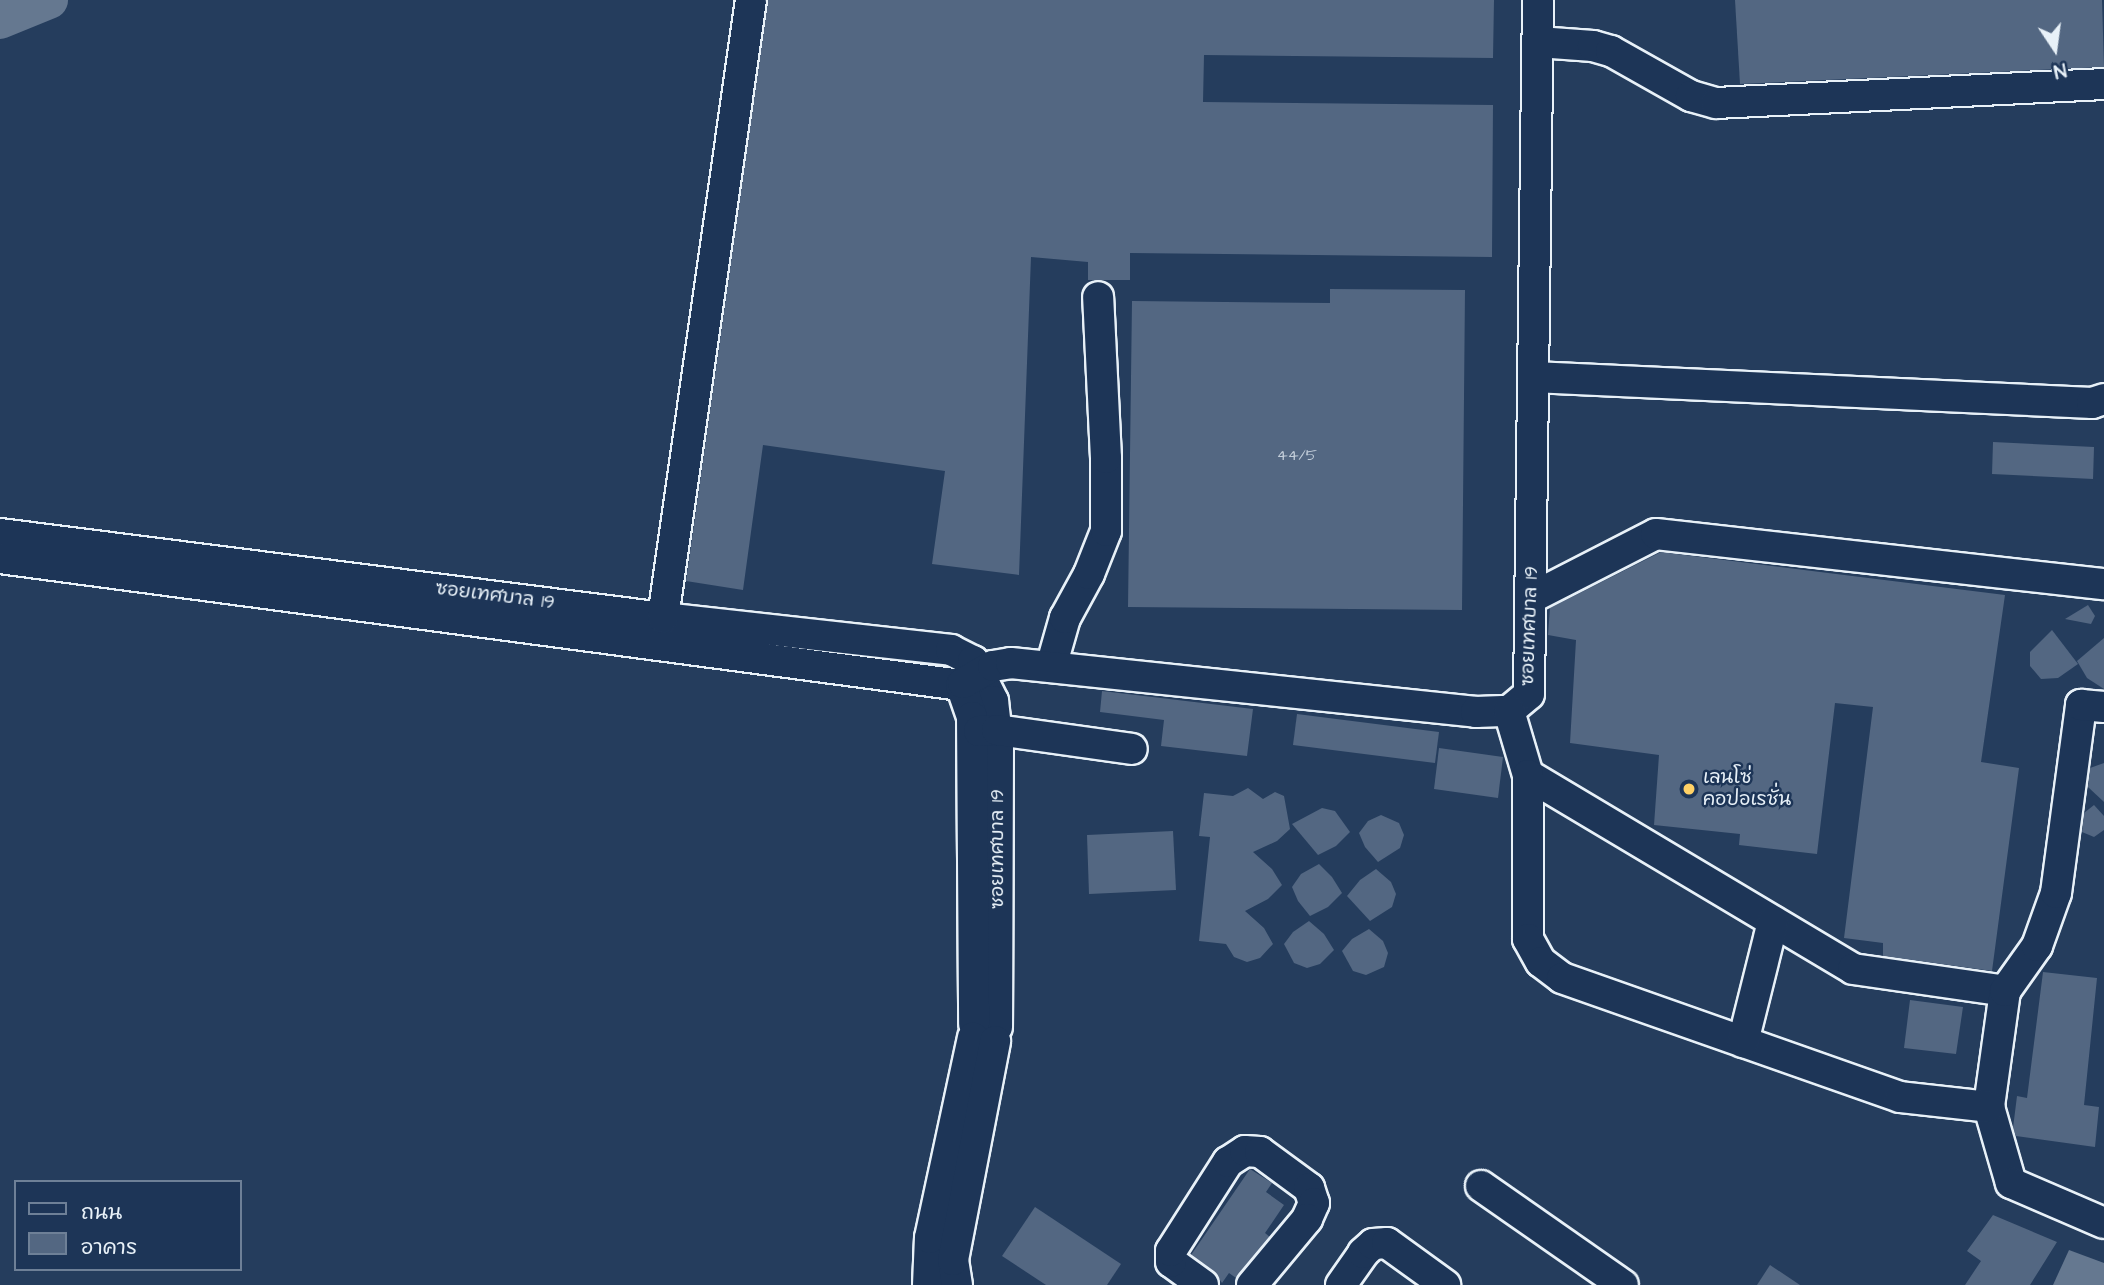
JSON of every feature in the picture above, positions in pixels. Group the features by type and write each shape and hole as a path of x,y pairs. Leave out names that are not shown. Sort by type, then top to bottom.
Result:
{"street":[{"path":"663,618 751,0"},
{"name":"ซอยเทศบาล 19","path":"0,558 971,679 1011,663 1476,712 1509,711 1529,694 1538,0"},
{"path":"1538,42 1593,46 1611,51 1691,96 1716,103 2104,84"},
{"path":"1051,667 1065,618 1089,574 1106,531 1106,458 1098,297"},
{"path":"1533,377 2092,403 2104,399"},
{"name":"ซอยเทศบาล 19","path":"0,534 663,618 951,650 973,661 971,679"},
{"path":"1531,598 1656,534 2104,584"},
{"name":"ซอยเทศบาล 19","path":"957,1285 953,1260 985,1033 984,730 993,701 971,679"},
{"path":"2104,707 2081,705 2056,893 2037,946 2005,991 1989,1107 2011,1183 2104,1223"},
{"path":"1509,711 1528,775 1528,939 1541,962 1562,978 1900,1097 1989,1107"},
{"path":"984,730 1132,749"},
{"path":"1528,775 1853,969 2005,991"},
{"path":"1743,1042 1773,922"},
{"name":"ซอยเทศบาล 19","path":"928,1285 926,1265 930,1238 985,1033"},
{"path":"1203,1285 1171,1262 1171,1251 1228,1162 1245,1151 1260,1152 1309,1188 1314,1203 1307,1219 1252,1285"},
{"path":"1481,1186 1623,1285"},
{"path":"1341,1285 1363,1253 1373,1244 1387,1243 1445,1285"}],"water":[{"path":"2069,1250 2104,1263 2104,1285 2053,1285"}],"building":[{"path":"768,0 1494,0 1493,58 1204,55 1203,102 1493,105 1492,257 1130,253 1130,280 1088,280 1088,262 1031,257 1019,575 932,564 945,471 763,445 743,590 686,581"},
{"path":"1735,0 2102,0 2104,67 1740,84"},
{"path":"1330,289 1465,290 1462,610 1128,607 1132,301 1330,303"},
{"path":"1993,442 2094,447 2093,479 1992,474"},
{"path":"1661,552 2005,595 1981,762 2019,768 1992,971 1883,956 1883,943 1844,938 1873,707 1835,703 1817,854 1739,845 1740,834 1654,825 1659,755 1570,743 1576,640 1548,635 1550,608"},
{"path":"2088,605 2095,616 2091,624 2065,619"},
{"path":"2052,630 2078,664 2058,678 2041,679 2030,666 2030,652"},
{"path":"2104,638 2104,689 2087,678 2077,661"},
{"path":"1102,691 1253,709 1247,756 1161,746 1164,720 1100,712"},
{"path":"1297,714 1439,732 1435,763 1293,745"},
{"path":"1439,748 1503,757 1498,798 1434,789"},
{"path":"2104,763 2104,802 2088,787 2090,768"},
{"path":"1248,788 1263,799 1275,792 1284,796 1290,829 1277,841 1253,852 1272,869 1282,885 1268,899 1245,911 1264,928 1273,944 1260,958 1247,962 1234,957 1226,944 1199,941 1210,837 1199,836 1204,793 1233,796"},
{"path":"2094,805 2104,816 2104,830 2094,837 2082,832 2084,813"},
{"path":"1322,808 1335,811 1350,832 1336,846 1318,855 1292,824"},
{"path":"1381,815 1399,823 1404,835 1400,848 1378,862 1365,847 1359,833 1368,821"},
{"path":"1173,831 1176,890 1089,894 1087,835"},
{"path":"1319,864 1332,877 1342,893 1328,907 1310,916 1298,901 1292,887 1301,874"},
{"path":"1376,869 1391,882 1396,894 1392,907 1370,921 1347,896 1360,880"},
{"path":"1309,921 1324,934 1334,950 1320,964 1307,968 1294,963 1284,944 1293,932"},
{"path":"1369,929 1383,941 1388,953 1384,967 1366,975 1353,971 1342,951 1352,939"},
{"path":"2043,972 2097,978 2084,1105 2099,1107 2095,1147 2016,1136 2013,1128 2017,1096 2027,1098"},
{"path":"1910,1000 1963,1007 1956,1054 1904,1048"},
{"path":"1250,1169 1272,1183 1266,1192 1284,1205 1265,1233 1270,1237 1236,1278 1229,1273 1222,1283 1214,1271 1191,1255"},
{"path":"1035,1207 1121,1264 1107,1285 1046,1285 1002,1256"},
{"path":"1993,1215 2057,1242 2030,1285 1965,1285 1981,1261 1967,1251"},
{"path":"1770,1265 1800,1285 1757,1285"}],"waterway":[{"path":"0,20 49,0"}],"place":[{"name":"เลนโซ่ คอปอเรชั่น","path":"1689,789"}]}
